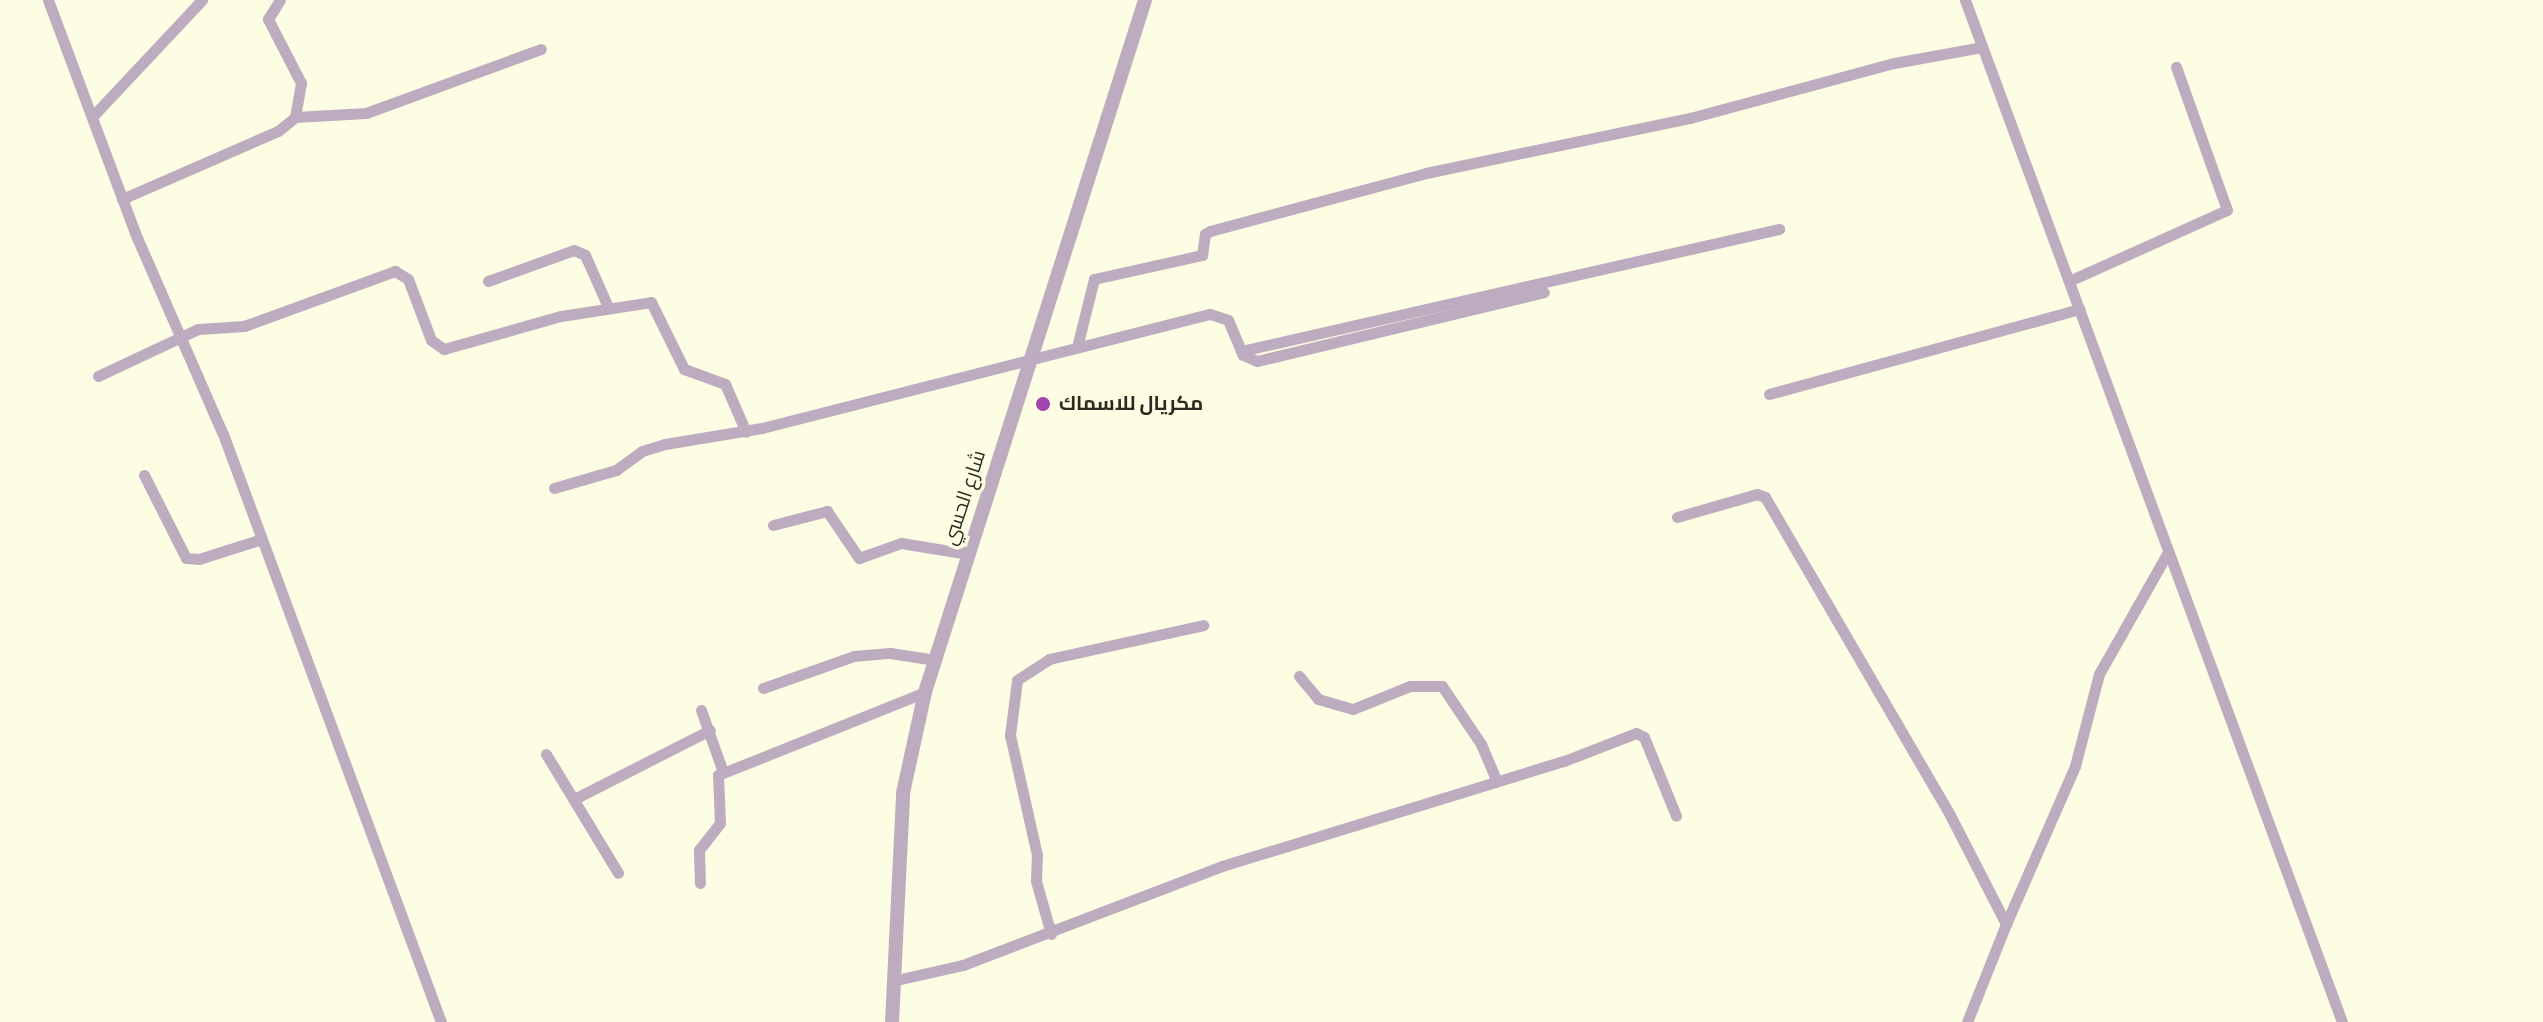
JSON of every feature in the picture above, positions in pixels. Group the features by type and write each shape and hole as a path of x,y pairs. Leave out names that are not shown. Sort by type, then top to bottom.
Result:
{"street":[{"path":"48,0 122,199 182,336 262,539 441,1022"},
{"path":"92,117 202,0"},
{"path":"280,0 268,19 301,83 295,117"},
{"name":"شارع الحسي","path":"892,1022 903,793 925,692 1145,0"},
{"path":"1965,0 2342,1022"},
{"path":"1077,347 1094,279 1202,255 1205,234 1210,231 1426,173 1676,121 1894,63 1982,47"},
{"path":"122,199 278,131 295,117 366,113 541,49"},
{"path":"2069,281 2227,210 2176,67"},
{"path":"1241,351 1779,229"},
{"path":"488,281 574,250 585,255 608,307"},
{"path":"98,376 182,336 244,326 395,271 408,279 431,340 444,349 608,307 655,304 684,369 725,384 746,432"},
{"path":"554,488 616,470 642,451 665,444 746,432 1210,314 1228,320 1241,351 1249,361 1257,361 1544,292"},
{"path":"1769,394 2080,309"},
{"path":"144,475 186,558 262,539"},
{"path":"1677,517 1757,494 1765,497 1950,815 2006,924"},
{"path":"773,525 827,511 859,558 901,543 968,554"},
{"path":"1967,1022 2075,766 2099,674 2168,552"},
{"path":"1051,934 1036,881 1037,855 1010,735 1017,680 1049,659 1203,625"},
{"path":"763,688 854,656 890,653 935,660"},
{"path":"1299,676 1318,699 1353,709 1410,686 1442,686 1481,744 1496,779"},
{"path":"700,883 699,850 720,823 717,781 723,772 925,692"},
{"path":"701,710 723,772"},
{"path":"576,798 710,730"},
{"path":"892,981 963,965 1051,934 1222,866 1640,733 1676,816"},
{"path":"546,754 576,798 618,873"}],"place":[{"name":"مكريال للاسماك","path":"1043,404"}]}
